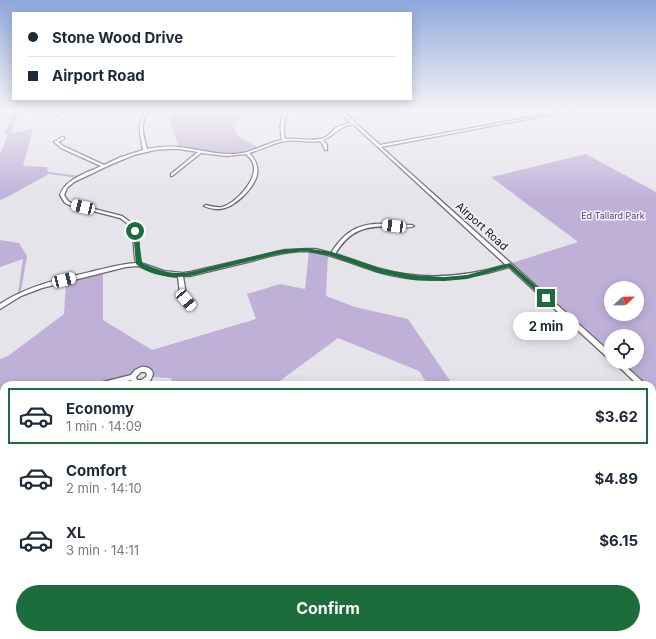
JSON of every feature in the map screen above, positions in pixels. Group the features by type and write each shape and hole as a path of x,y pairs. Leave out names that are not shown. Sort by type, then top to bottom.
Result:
{"street":[{"path":"60,140 56,143 104,166"},
{"path":"144,140 146,150"},
{"path":"139,264 133,225 121,216 70,204 63,198 63,192 71,183 124,157 146,150 160,148 179,148 228,155 247,153 284,140 321,140 326,149"},
{"name":"Airport Road","path":"373,140 604,351"},
{"path":"380,146 413,140"},
{"path":"172,175 200,152"},
{"path":"206,206 217,208 228,206 242,195 254,181 256,170 255,164 247,153"},
{"path":"332,254 346,236 360,227 370,225 403,227 412,226"},
{"path":"0,307 17,296 34,288 112,268 139,264 162,274 180,276 291,250 316,251 332,254 381,271 414,278 430,279 474,276 510,265"},
{"path":"180,276 183,294 192,307"},
{"path":"625,369 638,381"},
{"path":"118,381 133,377"}],"green space":[{"path":"6,140 30,140 23,166 47,167 48,172 81,176 78,178 49,174 0,200 0,154"},
{"path":"177,140 245,140 259,148 249,151 219,153 179,147"},
{"name":"Ed Tallard Park","path":"586,154 656,192 656,381 644,381 631,369 644,369 644,329 604,329 604,345 512,263 578,242 491,177"},
{"path":"0,240 19,243 27,256 21,291 18,293 23,259 0,267"},
{"path":"309,251 328,254 326,296 355,307 408,319 450,381 425,381 419,371 338,338 280,381 171,381 171,378 152,377 151,369 142,367 130,375 107,381 0,381 0,359 8,356 64,314 66,281 103,271 103,320 152,350 256,319 247,294 280,284 305,289"}],"route":[{"path":"135,231 139,264 162,274 180,276 279,252 305,250 332,254 381,271 414,278 444,279 467,277 510,265 546,298"}]}
